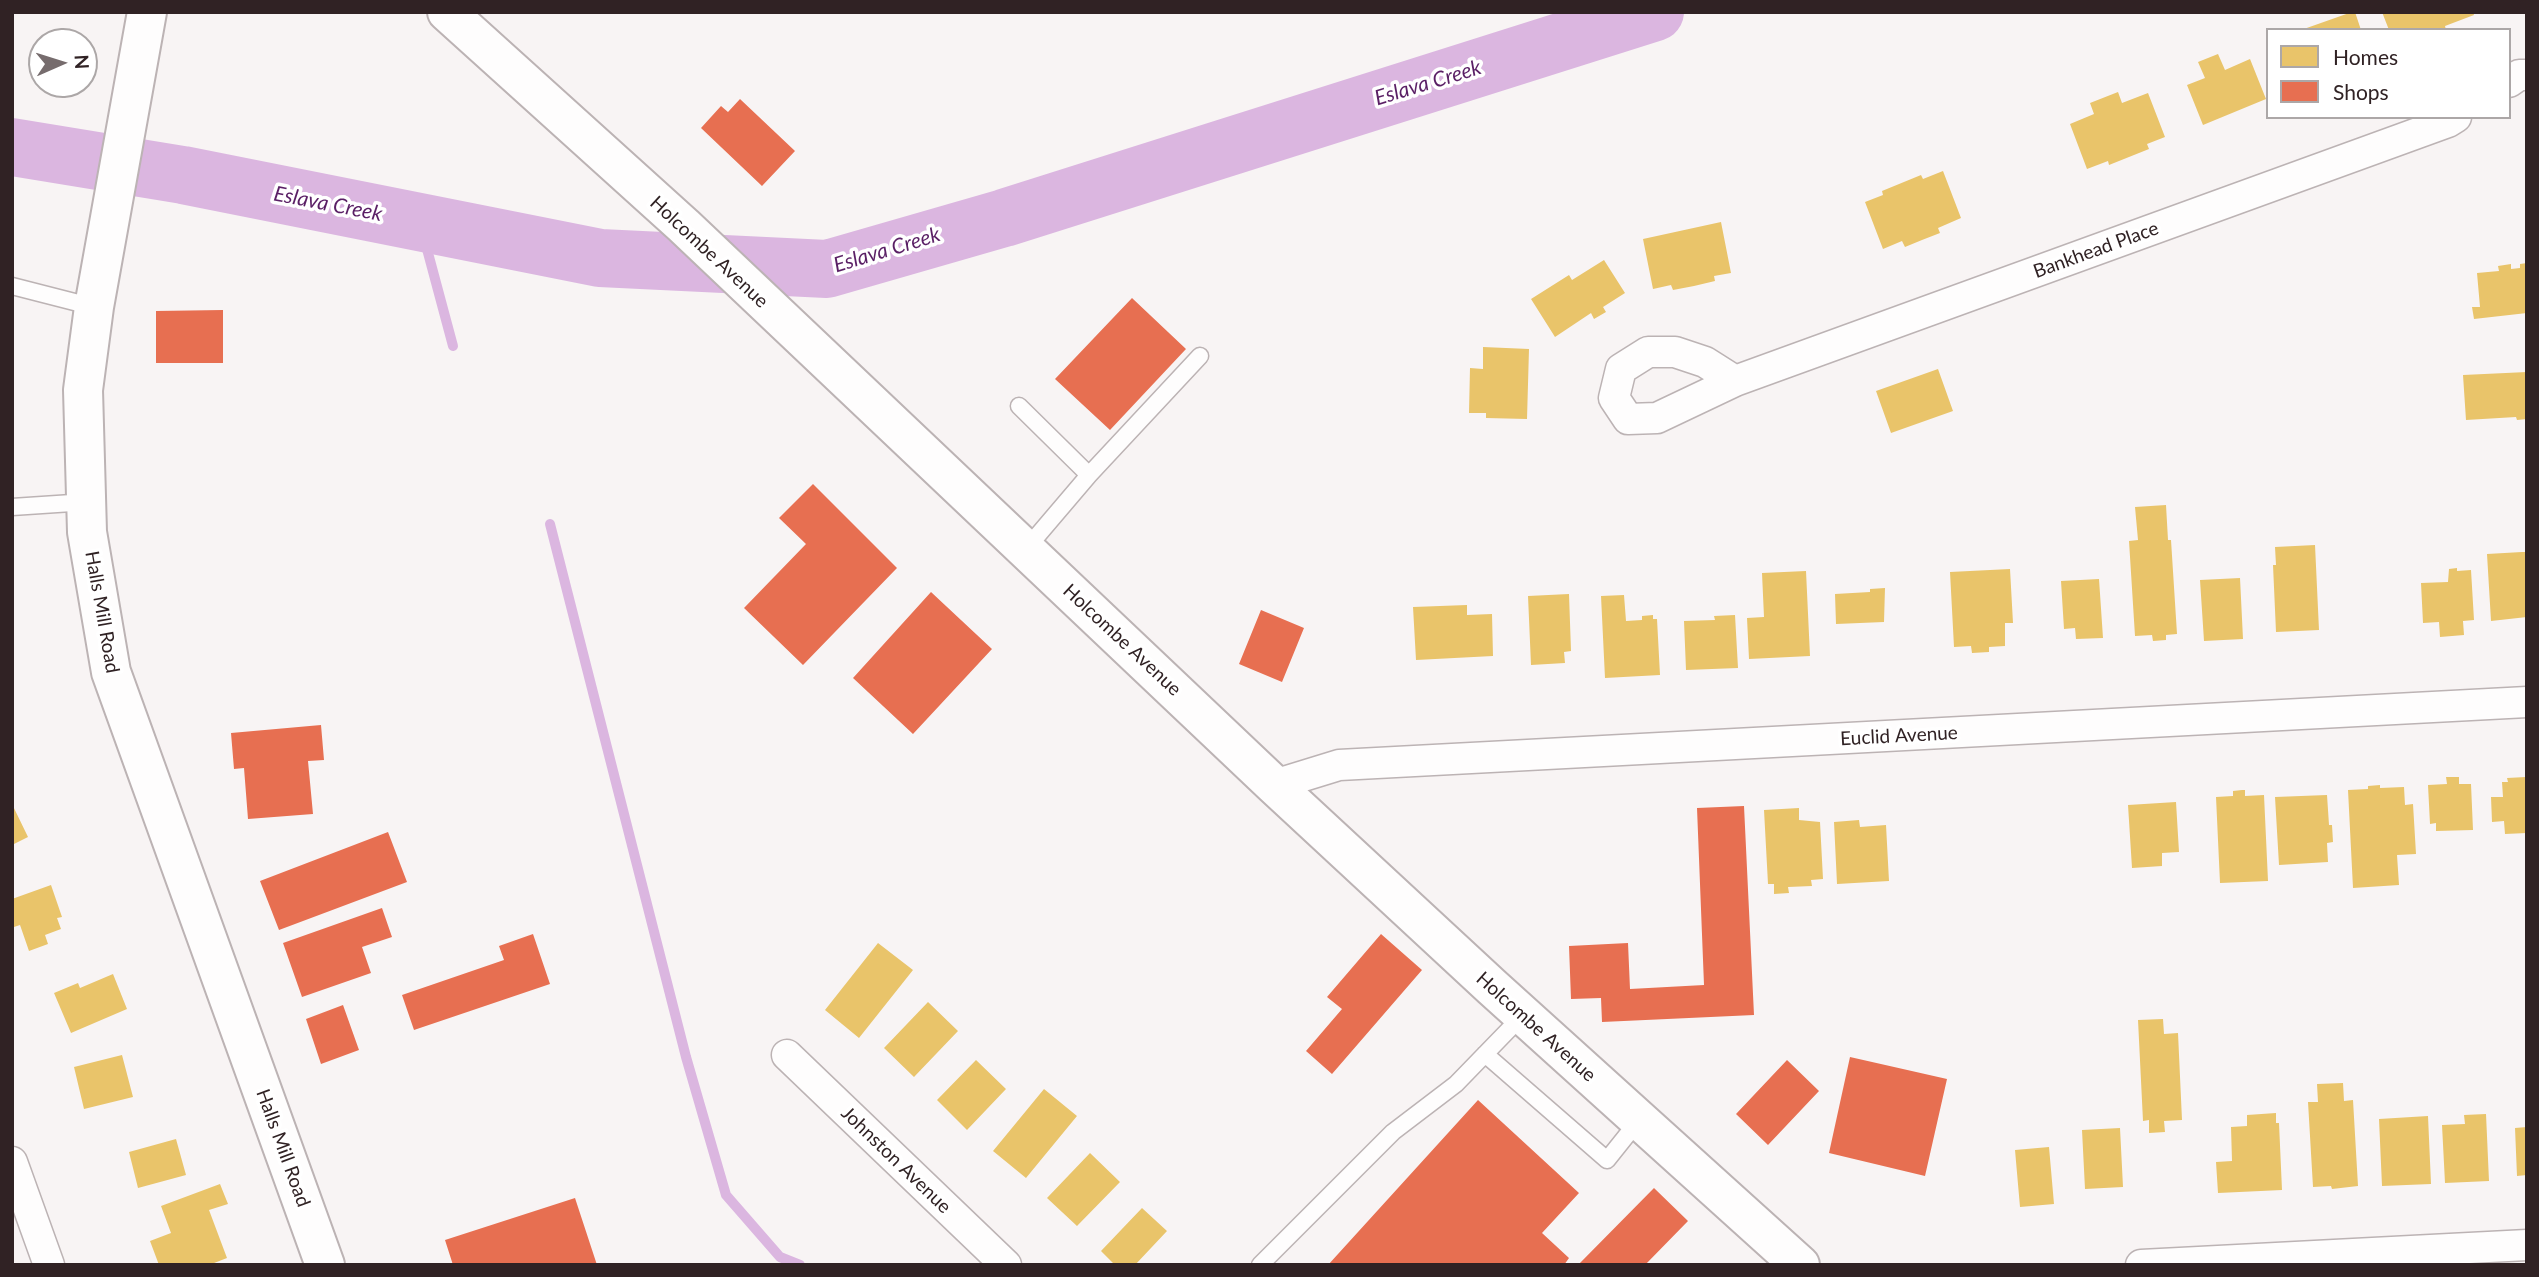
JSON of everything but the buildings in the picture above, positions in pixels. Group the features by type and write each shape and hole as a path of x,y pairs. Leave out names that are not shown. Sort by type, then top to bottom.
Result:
{"street":[{"path":"136,12 139,62"},
{"name":"Halls Mill Road","path":"147,12 94,307 83,390 88,532 111,671 325,1265"},
{"name":"Holcombe Avenue","path":"447,12 684,226 1274,785 1800,1265"},
{"path":"2511,81 2519,75 2527,75"},
{"name":"Bankhead Place","path":"1735,381 2453,119"},
{"name":"Euclid Avenue","path":"1274,785 1339,765 2527,702"},
{"name":"Johnston Avenue","path":"787,1055 1006,1265"},
{"path":"12,1162 49,1265"},
{"path":"2141,1265 2527,1245"}],"lane":[{"path":"12,286 94,307"},
{"path":"1026,549 1200,356"},
{"path":"1019,406 1090,475"},
{"path":"12,507 87,502"},
{"path":"1260,1265 1393,1132 1456,1084 1523,1015"},
{"path":"1485,1054 1607,1160 1640,1120"}],"waterway":[{"name":"Eslava Creek","path":"12,147 183,175 600,258 827,269 1004,218 1655,12"},
{"path":"420,223 453,346"},
{"path":"550,524 686,1057 726,1195 780,1257 800,1265"}]}
